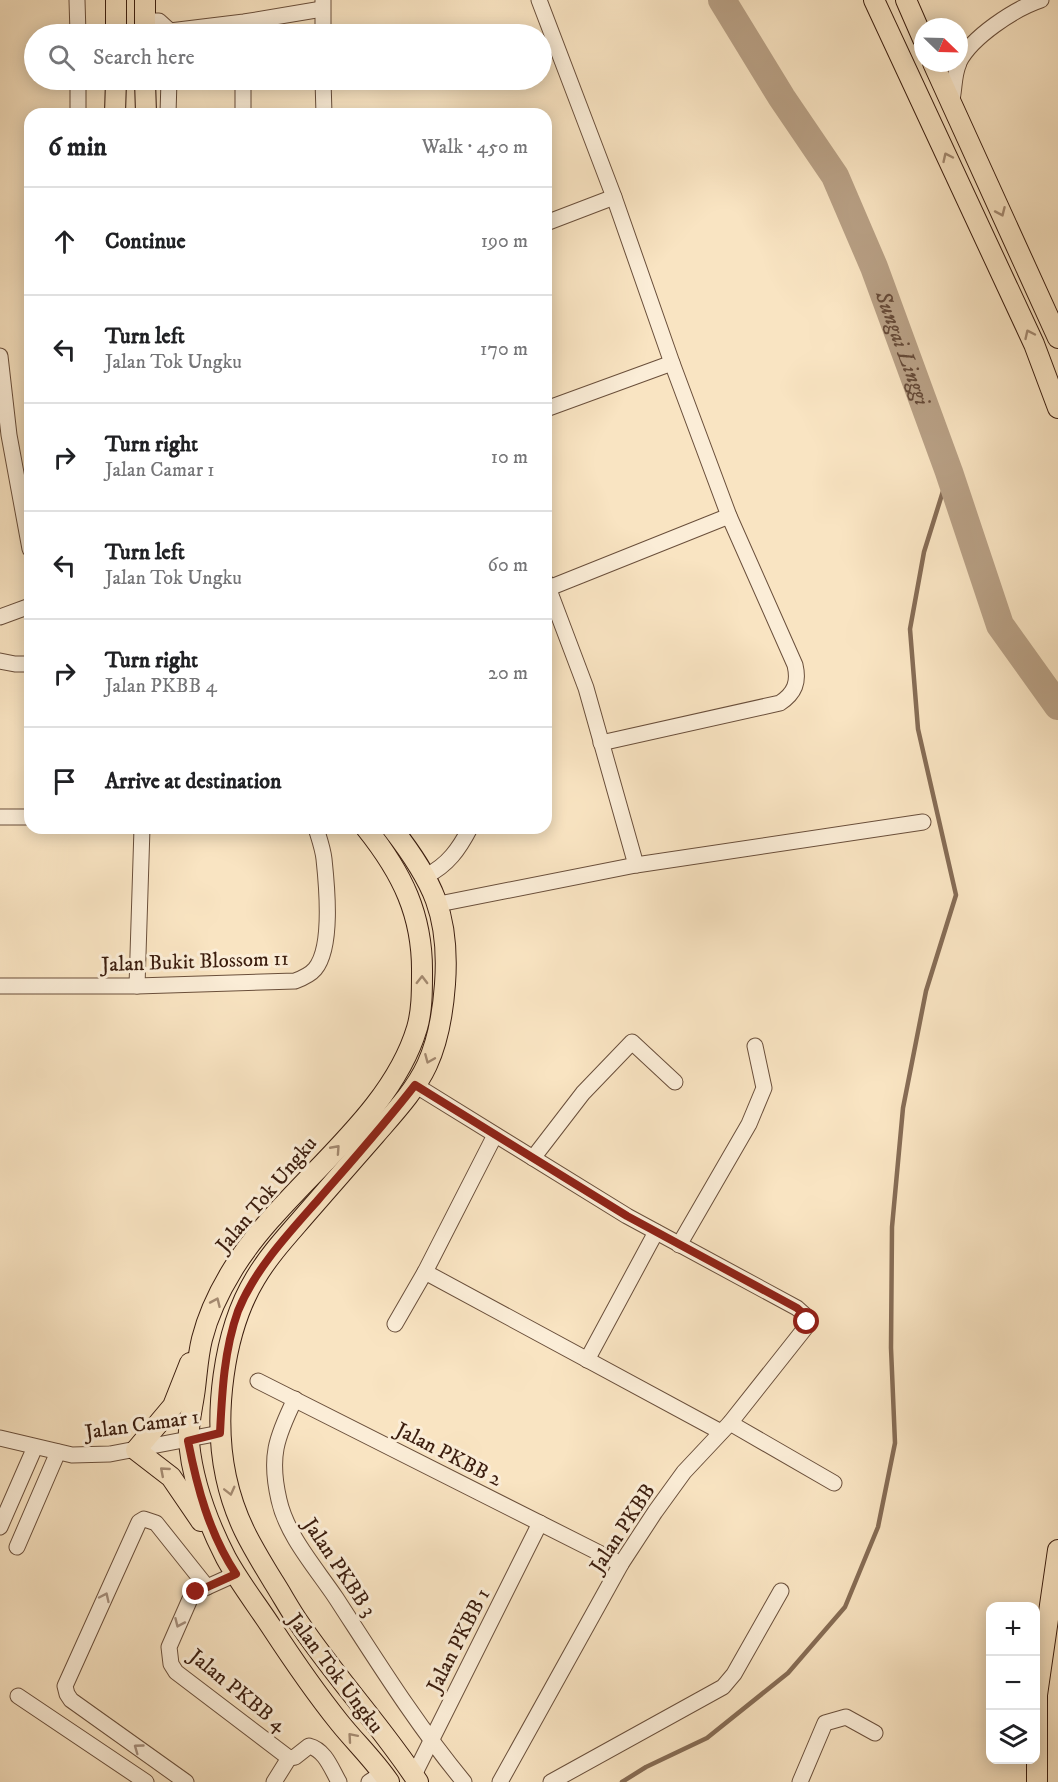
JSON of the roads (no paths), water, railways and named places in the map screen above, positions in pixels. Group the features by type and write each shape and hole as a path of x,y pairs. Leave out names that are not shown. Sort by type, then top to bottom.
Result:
{"main road":[{"path":"115,24 116,0"},
{"path":"145,0 145,24"},
{"path":"874,0 1034,344 1058,408"},
{"path":"906,0 915,18"},
{"path":"937,72 1058,338"},
{"path":"115,108 116,90"},
{"path":"146,90 146,108"},
{"name":"Jalan Tok Ungku","path":"371,834 402,881 414,909 422,942 422,997 417,1027 408,1053 396,1075 370,1111 256,1237 234,1268 215,1303 202,1339 188,1441 197,1486 227,1560 380,1779"},
{"name":"Jalan Tok Ungku","path":"396,834 426,876 439,904 446,944 444,1006 437,1039 415,1085 276,1248 255,1279 238,1311 228,1348 220,1433 232,1502 247,1539 300,1625 416,1779"},
{"path":"202,1339 194,1349 181,1391 173,1406 136,1449 171,1477 202,1524 213,1529"},
{"path":"1037,1782 1037,1695 1058,1550"}],"street":[{"path":"77,0 78,24"},
{"path":"539,0 548,24"},
{"path":"968,44 1009,16 1041,0"},
{"path":"258,24 323,5 323,24"},
{"path":"552,34 614,197 729,516 795,665 798,677 789,696 780,703 601,743"},
{"path":"951,104 955,90 956,72"},
{"path":"79,90 81,108"},
{"path":"168,108 169,90"},
{"path":"243,90 243,108"},
{"path":"323,90 324,108"},
{"path":"552,221 614,197"},
{"path":"0,356 9,435 24,516"},
{"path":"552,408 672,363"},
{"path":"552,583 729,516"},
{"path":"552,598 586,688 636,865"},
{"path":"0,617 24,608"},
{"path":"0,661 24,664"},
{"path":"0,817 24,817"},
{"path":"439,904 636,865 923,822"},
{"path":"137,986 142,834"},
{"name":"Jalan Bukit Blossom 11","path":"0,986 137,986 295,981 306,977 314,970 324,952 327,916 324,858 318,834"},
{"path":"426,876 439,870 448,862 467,834"},
{"path":"533,1158 583,1093 632,1042 675,1082"},
{"path":"415,1085 679,1245 749,1124 764,1088 754,1046"},
{"path":"395,1324 425,1272 495,1135"},
{"path":"586,1360 656,1232"},
{"name":"Jalan PKBB","path":"500,1782 621,1564 684,1472 725,1427 806,1327 807,1317 797,1308 679,1245"},
{"path":"425,1272 586,1360 834,1483"},
{"name":"Jalan PKBB 2","path":"258,1381 621,1564"},
{"name":"Jalan PKBB 3","path":"295,1399 279,1432 274,1454 275,1476 285,1522 430,1742 464,1782"},
{"name":"Jalan Camar 1","path":"0,1438 72,1455 110,1454 188,1441 220,1433"},
{"path":"0,1527 35,1447"},
{"path":"17,1546 58,1452"},
{"path":"186,1782 71,1700 65,1686 139,1522 144,1519 156,1523 207,1587"},
{"name":"Jalan PKBB 1","path":"416,1779 430,1742 540,1523"},
{"name":"Jalan PKBB 4","path":"236,1574 196,1592 190,1599 169,1647 171,1664 176,1672 289,1758 295,1757 309,1746 317,1748 339,1782"},
{"path":"551,1782 680,1713 723,1687 734,1674 782,1591"},
{"path":"18,1696 146,1782"},
{"path":"800,1782 825,1724 846,1717 875,1733"},
{"path":"274,1782 289,1758"}],"waterway":[{"name":"Sungai Linggi","path":"722,0 782,98 835,176 874,267 949,472 1000,625 1058,706"},
{"path":"622,1782 646,1767 707,1738 788,1673 845,1607 878,1527 895,1443 891,1348 892,1227 903,1108 926,991 956,895 918,729 910,629 924,552 949,472"}]}
